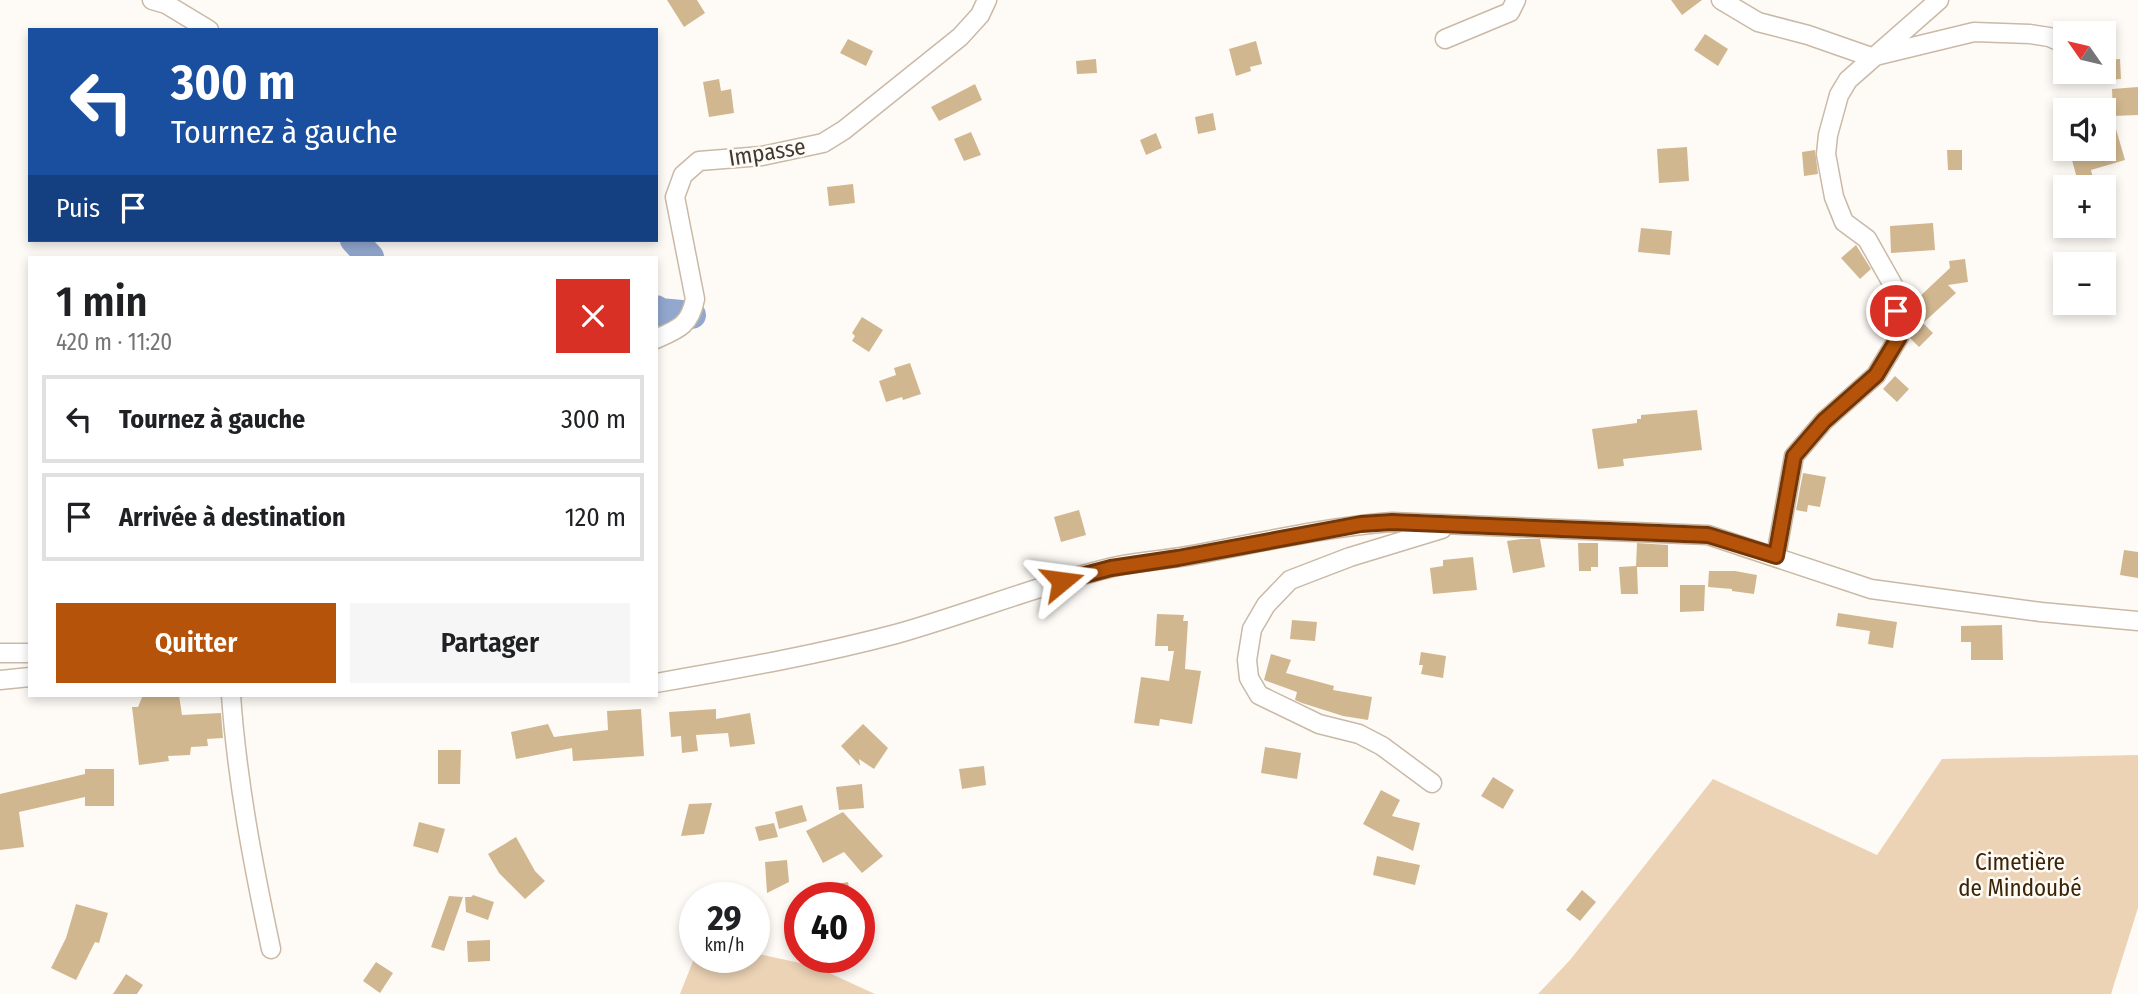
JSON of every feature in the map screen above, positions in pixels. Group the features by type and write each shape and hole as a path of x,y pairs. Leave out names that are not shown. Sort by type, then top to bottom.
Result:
{"street":[{"path":"152,0 166,4 206,28"},
{"name":"Impasse","path":"658,337 678,330 692,315 695,299 675,197 683,175 699,161 762,156 822,143 844,130 952,44 980,15 987,0"},
{"path":"1446,39 1510,12 1516,0"},
{"path":"1721,0 1758,22 1808,35 1871,57 1974,32 2030,34 2053,39"},
{"path":"1776,556 1794,456 1824,421 1876,375 1899,337 1892,285 1867,239 1844,222 1834,197 1826,154 1828,135 1839,95 1848,80 1871,57 1939,0"},
{"path":"658,683 893,634 963,614 1037,588 1111,568 1361,524 1392,522 1708,535 1884,591 2041,612 2138,621"},
{"path":"1432,783 1382,746 1359,734 1319,724 1259,695 1249,678 1247,660 1252,629 1266,605 1290,580 1350,556 1455,525"},
{"path":"0,653 28,653"},
{"path":"0,680 28,677"},
{"path":"231,697 236,757 247,832 271,949"}],"green space":[{"name":"Cimetière de Mindoubé","path":"2138,755 2138,908 2111,994 1538,994 1570,960 1713,779 1877,855 1942,759"},
{"path":"770,956 784,960 784,973 829,973 875,994 680,994 688,973 770,973"}],"building":[{"path":"667,0 697,0 705,13 684,27"},
{"path":"1671,0 1702,0 1682,15"},
{"path":"1705,34 1728,49 1718,66 1694,50"},
{"path":"848,39 873,51 866,66 840,53"},
{"path":"1256,41 1262,64 1250,67 1251,71 1236,76 1229,49"},
{"path":"1096,59 1097,73 1077,74 1076,61"},
{"path":"2116,59 2120,59 2121,79 2116,79"},
{"path":"719,79 721,91 731,89 734,113 709,117 703,82"},
{"path":"975,84 982,100 939,121 931,107"},
{"path":"2138,87 2138,115 2116,116 2116,98 2112,98 2112,89"},
{"path":"1213,113 1216,130 1198,134 1195,117"},
{"path":"2116,129 2125,160 2091,170 2092,175 2076,175 2072,161 2116,161"},
{"path":"971,132 981,155 964,161 954,139"},
{"path":"1156,133 1162,148 1146,155 1140,140"},
{"path":"1687,147 1689,181 1659,183 1657,149"},
{"path":"1815,150 1818,174 1804,176 1802,152"},
{"path":"1947,150 1962,150 1962,170 1948,170"},
{"path":"853,184 855,203 829,206 827,187"},
{"path":"1933,223 1935,250 1891,253 1890,226"},
{"path":"1641,228 1672,231 1670,255 1638,252"},
{"path":"1856,245 1871,269 1860,279 1841,258"},
{"path":"1965,259 1968,282 1948,285 1956,293 1923,323 1933,333 1919,347 1910,338 1910,330 1914,326 1908,320 1907,304 1915,296 1917,299 1950,268 1949,261"},
{"path":"862,317 883,330 869,352 852,341 855,336 852,333"},
{"path":"910,363 921,394 886,402 879,381 896,375 894,368"},
{"path":"1895,376 1909,389 1897,402 1883,389"},
{"path":"1697,410 1702,450 1623,459 1624,466 1598,469 1592,429 1637,423 1641,415"},
{"path":"1803,473 1826,477 1820,507 1808,505 1807,512 1796,510"},
{"path":"1079,510 1086,535 1061,542 1054,517"},
{"path":"1540,539 1545,567 1513,573 1507,541"},
{"path":"1578,543 1598,543 1598,567 1591,567 1591,571 1579,571"},
{"path":"1637,543 1668,545 1668,567 1637,567 1638,594 1621,594 1619,567 1636,566"},
{"path":"2124,550 2138,552 2138,578 2120,575"},
{"path":"1473,557 1477,590 1433,594 1430,568 1443,566 1443,560"},
{"path":"1709,571 1735,571 1757,575 1754,594 1708,587"},
{"path":"1680,585 1705,585 1704,611 1680,612"},
{"path":"1838,613 1897,622 1893,648 1868,644 1870,631 1836,626"},
{"path":"1157,614 1184,615 1183,621 1188,621 1185,669 1201,671 1192,724 1160,719 1159,726 1134,723 1141,677 1169,681 1174,651 1168,651 1168,646 1155,646"},
{"path":"1292,620 1317,622 1315,641 1290,639"},
{"path":"2002,625 2003,660 1971,660 1971,642 1961,642 1961,626"},
{"path":"1421,652 1446,656 1443,678 1421,674"},
{"path":"1271,654 1291,660 1286,673 1334,686 1333,690 1372,697 1368,720 1343,716 1302,703 1295,700 1297,692 1264,680"},
{"path":"142,697 179,697 182,715 221,713 223,738 207,739 208,746 191,747 190,755 168,756 169,761 139,765 132,707 138,707"},
{"path":"641,709 644,756 573,761 572,748 516,759 511,732 548,724 554,737 608,730 607,711"},
{"path":"716,709 716,719 750,713 755,744 730,747 728,733 696,735 698,751 682,753 681,736 671,737 669,712"},
{"path":"863,724 888,748 874,769 859,759 860,766 841,746"},
{"path":"1265,747 1301,753 1297,779 1261,773"},
{"path":"438,750 461,750 460,784 438,784"},
{"path":"984,766 986,785 962,789 959,769"},
{"path":"85,769 114,769 114,806 85,806 85,797 19,812 24,847 0,850 0,794 85,774"},
{"path":"1493,777 1514,790 1503,809 1481,796"},
{"path":"862,784 864,808 839,810 836,787"},
{"path":"1381,790 1400,800 1392,816 1420,823 1413,851 1363,824"},
{"path":"712,803 704,834 681,836 689,804"},
{"path":"802,805 807,821 779,829 775,812"},
{"path":"843,812 883,856 862,873 844,852 823,863 806,831"},
{"path":"419,822 445,829 438,853 413,846"},
{"path":"774,823 778,837 759,841 755,827"},
{"path":"516,837 535,871 545,881 525,899 499,873 488,854"},
{"path":"1377,856 1420,865 1415,885 1373,875"},
{"path":"787,860 789,882 784,882 770,892 765,862"},
{"path":"1582,890 1596,902 1580,921 1566,910"},
{"path":"473,895 494,902 488,920 466,912 465,897"},
{"path":"449,896 463,897 444,951 431,947"},
{"path":"76,904 108,913 99,943 95,942 76,980 51,968 66,938"},
{"path":"490,940 490,961 468,962 467,941"},
{"path":"376,962 393,973 380,993 363,981"},
{"path":"126,974 143,985 137,994 113,994"}],"waterway":[{"path":"356,242 369,256"},
{"path":"658,310 692,315"}],"route":[{"path":"1062,581 1111,568 1361,524 1392,522 1708,535 1776,556 1794,456 1824,421 1876,375 1899,337 1896,311"}]}
